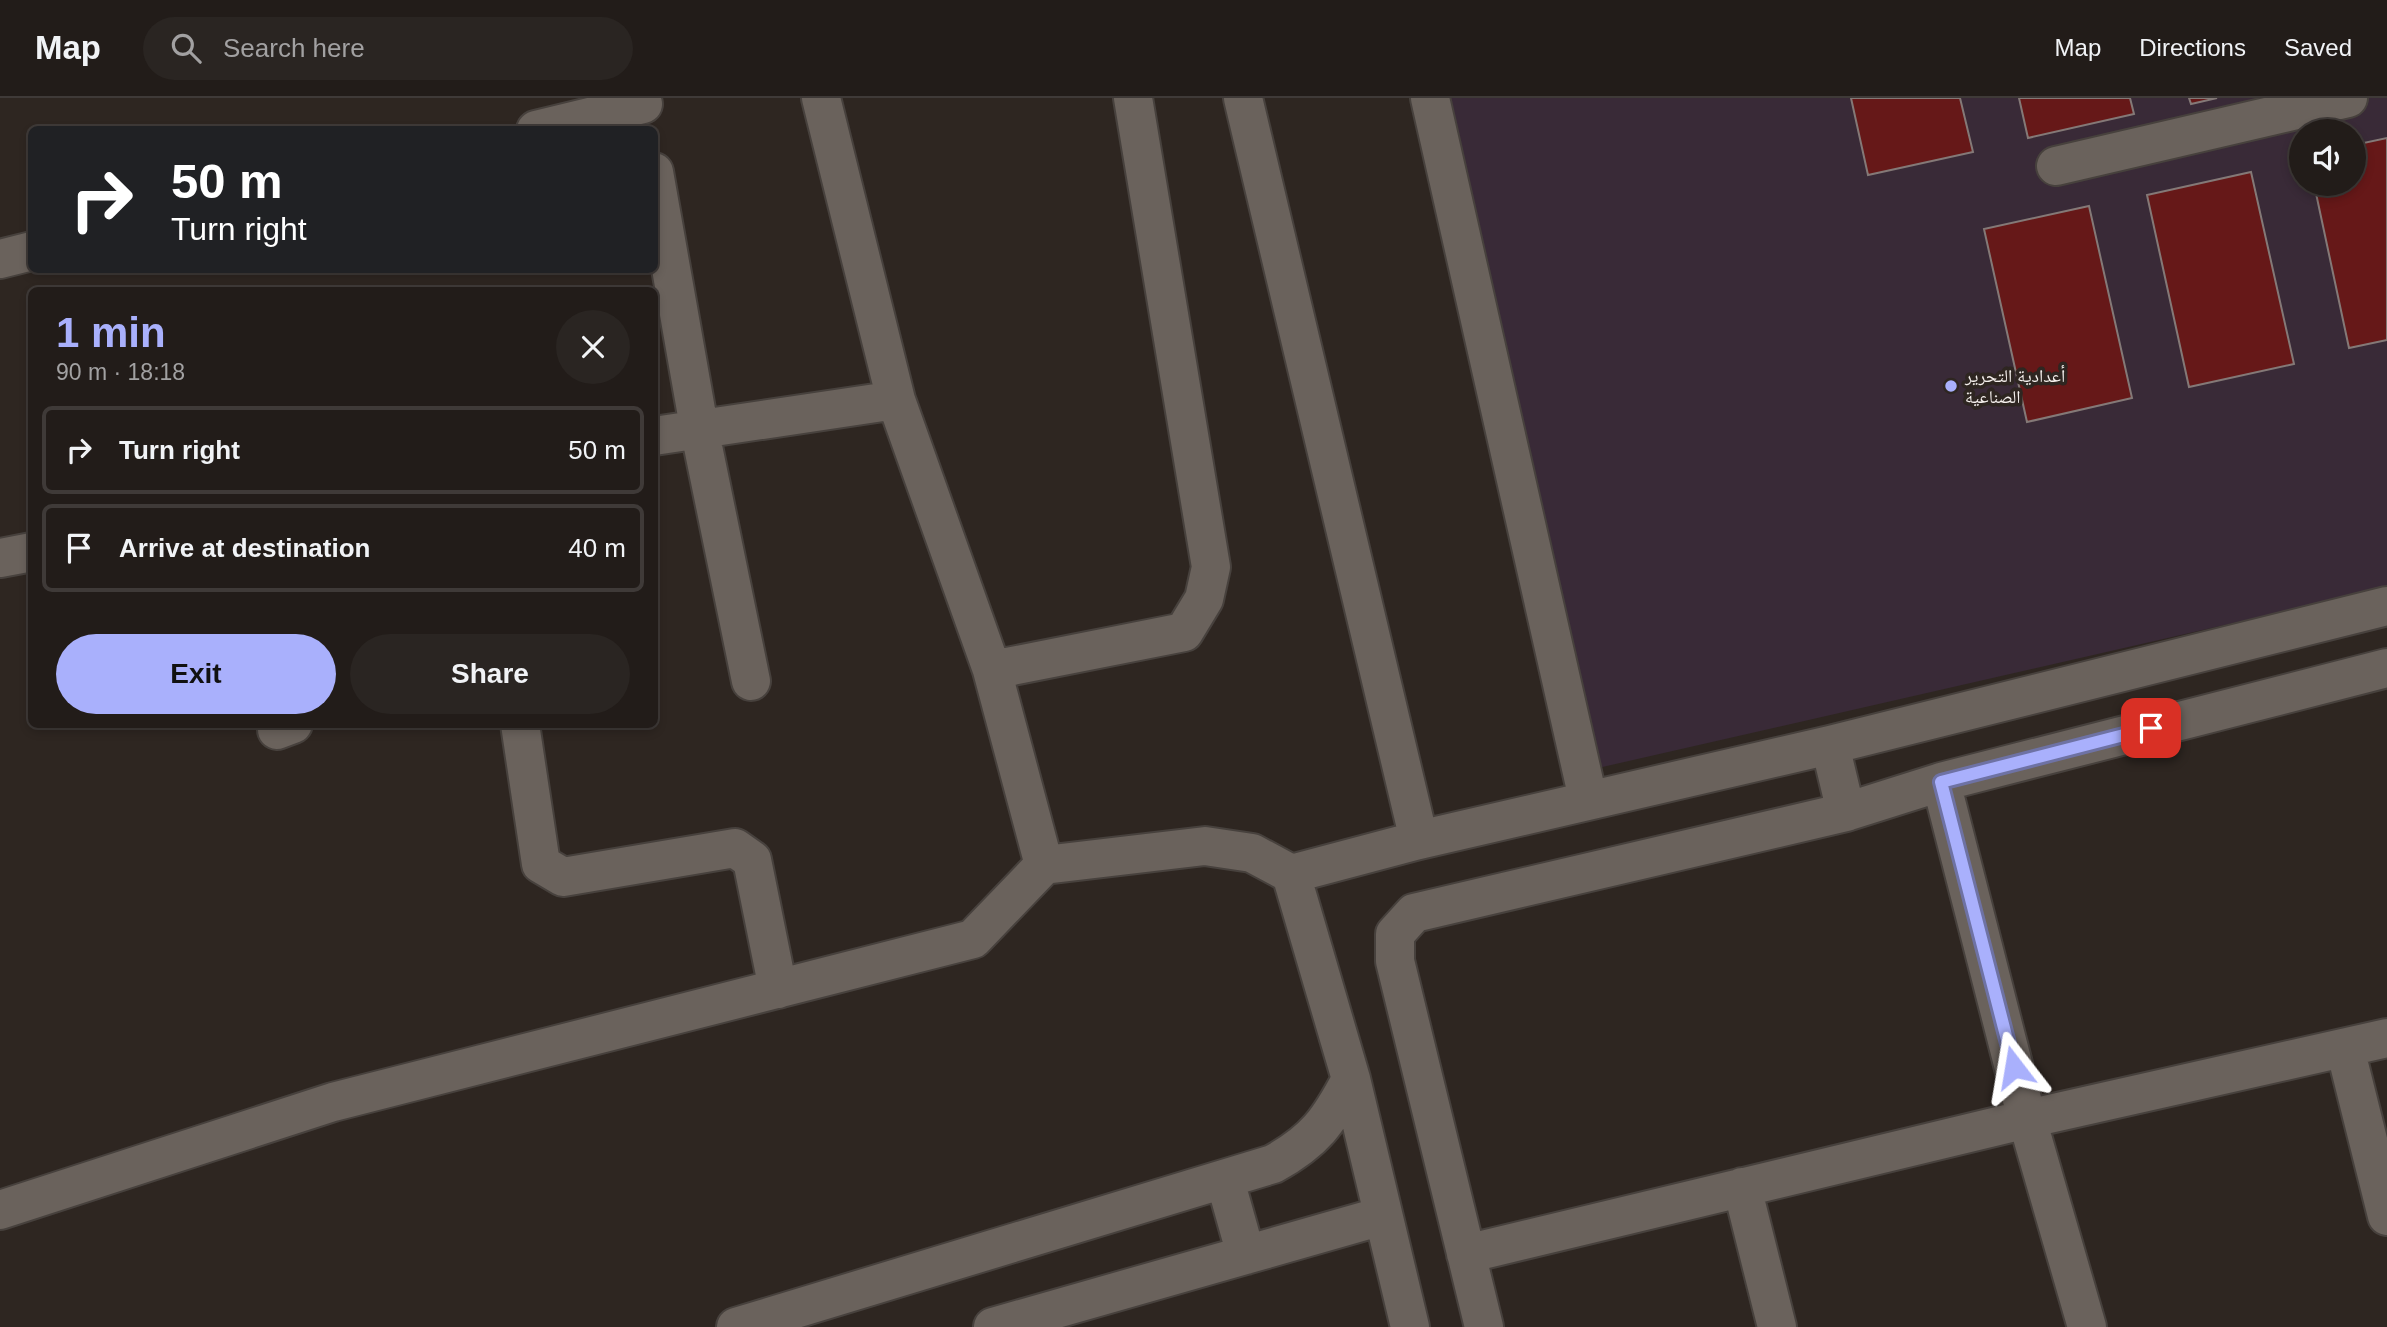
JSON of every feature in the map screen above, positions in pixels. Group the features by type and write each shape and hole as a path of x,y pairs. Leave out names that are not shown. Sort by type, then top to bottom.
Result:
{"street":[{"path":"821,98 896,400 992,670 1044,865"},
{"path":"992,670 1184,632 1204,599 1211,567 1133,98"},
{"path":"1243,98 1419,839"},
{"path":"1430,98 1588,799"},
{"path":"2056,166 2348,98"},
{"path":"558,126 644,110"},
{"path":"658,195 699,427 751,681"},
{"path":"0,259 28,252"},
{"path":"658,435 699,427 896,400"},
{"path":"0,558 28,553"},
{"path":"0,1210 333,1102 973,939 1044,865 1205,846 1252,853 1291,874 1419,839 1830,745 2387,606"},
{"path":"1484,1327 1395,961 1395,934 1414,913 1846,812 1941,782 2387,668"},
{"path":"521,728 541,864 562,877 735,848 752,860 778,989"},
{"path":"1830,745 1846,812"},
{"path":"1941,782 2027,1119 2087,1327"},
{"path":"1291,874 1351,1079 1410,1327"},
{"path":"1466,1254 2027,1119 2387,1038"},
{"path":"2345,1048 2387,1216"},
{"path":"736,1327 1273,1164 1297,1151 1316,1134 1333,1114 1351,1079"},
{"path":"1225,1180 1246,1255"},
{"path":"1742,1187 1777,1327"},
{"path":"993,1327 1382,1216"}],"shaded area":[{"name":"أعدادية التحرير الصناعية","path":"1451,98 2387,98 2387,588 1598,768"}],"building":[{"path":"1851,98 1960,98 1973,152 1868,175"},
{"path":"2019,98 2130,98 2134,114 2028,138"},
{"path":"2189,98 2217,98 2191,104"},
{"path":"2387,138 2387,340 2349,348 2317,196 2366,196 2366,142"},
{"path":"2251,172 2294,364 2189,387 2147,195"},
{"path":"2089,206 2132,398 2027,422 1984,229"}],"place":[{"name":"أعدادية التحرير الصناعية","path":"1951,386"}],"route":[{"path":"2014,1067 1941,782 2151,728"}]}
